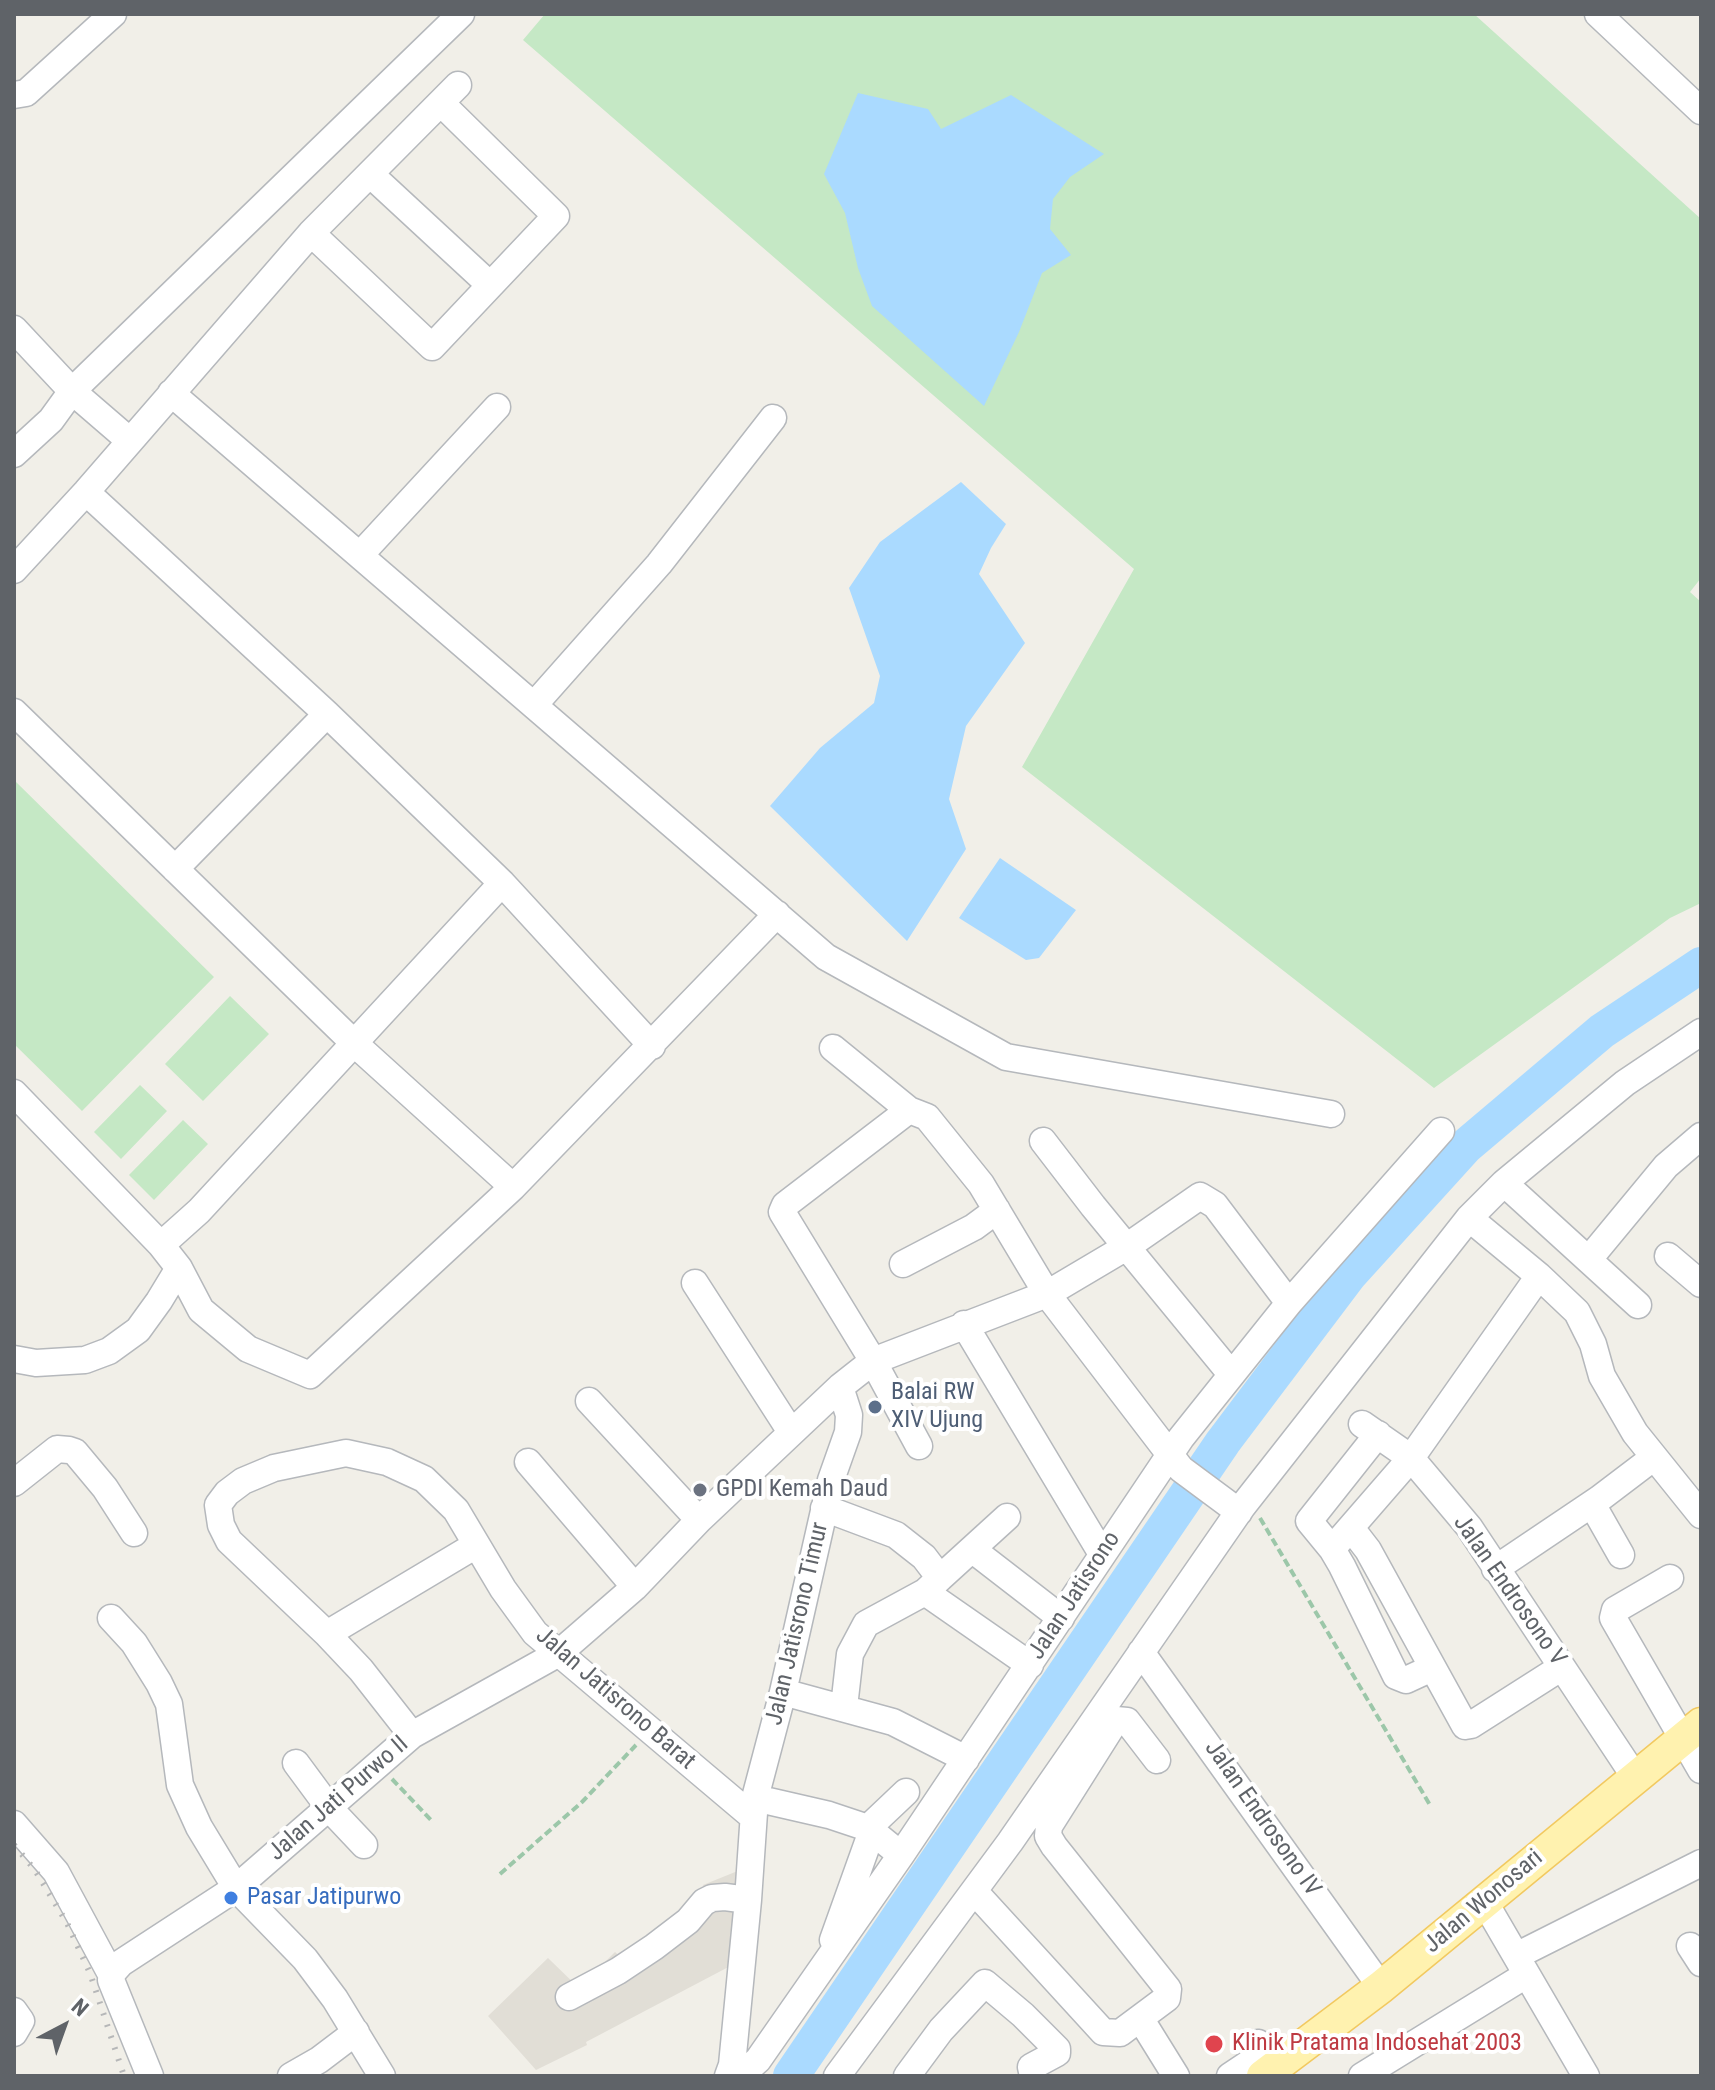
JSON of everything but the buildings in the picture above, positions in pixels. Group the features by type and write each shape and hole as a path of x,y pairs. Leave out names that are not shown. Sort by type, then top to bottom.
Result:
{"main road":[{"name":"Jalan Wonosari","path":"1266,2067 1381,1987 1692,1731"}],"street":[{"path":"14,95 26,93 113,14"},
{"path":"14,454 51,420 72,391 461,14"},
{"path":"1598,14 1701,111"},
{"path":"14,570 86,492 311,233 449,94 556,216 432,347 311,233"},
{"path":"370,174 490,285"},
{"path":"14,329 72,391 130,441"},
{"path":"171,393 826,957 1006,1057 1331,1114"},
{"path":"360,555 497,407"},
{"path":"534,705 659,564 773,418"},
{"path":"86,492 327,714 502,883 652,1046"},
{"path":"14,712 355,1044 513,1187"},
{"path":"175,869 327,714"},
{"path":"161,1245 199,1211 502,883"},
{"path":"14,1093 161,1245 179,1268 201,1310 248,1349 310,1375 513,1187 777,914"},
{"path":"837,2076 974,1891 1141,1652 1238,1504 1469,1218 1504,1183 1625,1083 1701,1032"},
{"path":"833,1048 913,1111 927,1117 981,1184 1047,1294 1176,1462 1238,1504"},
{"path":"913,1111 785,1205 782,1212 873,1361 919,1446"},
{"name":"Jalan Jatisrono","path":"754,1808 748,1900 730,2070 753,2066 901,1855 1102,1554 1176,1462 1231,1374 1289,1303 1441,1131"},
{"path":"1589,1259 1666,1166 1701,1136"},
{"path":"1043,1141 1231,1374"},
{"path":"1504,1183 1638,1305"},
{"name":"Jalan Jati Purwo II","path":"120,1967 236,1888 412,1735 559,1653 635,1587 699,1520 791,1432 873,1361 1047,1294 1128,1246 1200,1196 1215,1205 1289,1303"},
{"path":"903,1264 974,1227 997,1210"},
{"path":"1469,1218 1577,1312 1593,1344 1602,1376 1635,1433 1701,1515"},
{"path":"1668,1256 1701,1284"},
{"path":"14,1359 36,1363 85,1360 109,1351 138,1330 179,1268"},
{"path":"1432,1668 1406,1680 1396,1676 1332,1549 1411,1458 1539,1276"},
{"path":"695,1283 791,1432"},
{"path":"964,1324 1102,1554"},
{"name":"Jalan Jatisrono Timur","path":"754,1808 824,1508 848,1432 849,1415 840,1387"},
{"path":"589,1401 699,1520"},
{"name":"Jalan Endrosono V","path":"1332,1549 1309,1521 1370,1429 1411,1458 1469,1527 1635,1777"},
{"path":"14,1483 57,1449 75,1452 105,1488 134,1533"},
{"name":"Jalan Jatisrono Barat","path":"327,1634 229,1541 221,1525 218,1505 227,1493 243,1481 274,1468 346,1453 387,1462 424,1479 456,1510 535,1633 651,1729 754,1808"},
{"path":"1495,1569 1592,1504 1653,1458"},
{"path":"528,1462 635,1587"},
{"path":"1592,1504 1621,1555"},
{"path":"824,1508 896,1535 924,1557 933,1585 1030,1665"},
{"path":"844,1707 850,1654 866,1624 933,1585 1007,1517"},
{"path":"1351,1528 1368,1550 1465,1726 1562,1667"},
{"path":"412,1735 361,1670 327,1634 476,1545"},
{"path":"973,1550 1061,1618"},
{"path":"1670,1578 1615,1610 1613,1618 1692,1731 1701,1770"},
{"path":"111,1618 134,1643 169,1704 180,1785 199,1827 236,1888 305,1959 356,2032 382,2076"},
{"name":"Jalan Endrosono IV","path":"1141,1652 1381,1987"},
{"path":"783,1692 893,1722 966,1759"},
{"path":"974,1891 1103,2032 1120,2033 1167,1998 1168,1989 1054,1846 1048,1836 1049,1826 1116,1720 1127,1721 1157,1760"},
{"path":"296,1763 330,1809 364,1845"},
{"path":"826,1963 870,1829 906,1792"},
{"path":"754,1808 829,1815 870,1829 901,1855"},
{"path":"14,1824 56,1872 120,1967 111,1980 150,2076"},
{"path":"1362,2076 1521,1965 1701,1863"},
{"path":"569,1997 618,1971 654,1947 688,1921 704,1902 725,1897 748,1900"},
{"path":"1484,1901 1586,2076"},
{"path":"913,2074 941,2030 985,1983 1059,2051 1031,2067 1033,2076"},
{"path":"1140,2018 1176,2076"},
{"path":"291,2076 319,2060 356,2032"},
{"path":"1230,2076 1251,2062 1257,2054 1266,2067"}],"path":[{"path":"1238,1504 1430,1805"},
{"path":"500,1874 582,1802 651,1729"},
{"path":"379,1766 431,1820"}],"shaded area":[{"path":"750,1866 736,1963 536,2070 488,2016 548,1958 583,1992 596,1971 615,1952 633,1969 704,1893 703,1885"}],"green space":[{"path":"545,14 1474,14 1701,219 1701,578 1690,592 1701,602 1701,903 1670,918 1434,1088 1022,767 1134,569 523,40"},
{"path":"14,780 214,977 82,1111 14,1044"},
{"path":"230,996 269,1034 203,1101 165,1064"},
{"path":"140,1085 167,1111 121,1159 94,1132"},
{"path":"183,1120 208,1144 154,1200 129,1175"}],"water":[{"path":"858,93 928,109 941,129 1011,95 1104,154 1070,177 1053,199 1050,229 1071,255 1042,273 1019,332 984,406 872,306 858,268 845,213 824,174"},
{"path":"961,482 1006,524 979,574 1025,643 966,726 949,799 966,849 907,941 770,806 820,748 874,703 880,676 849,588 880,542"},
{"path":"1000,858 1076,910 1039,958 1026,960 959,918"}],"waterway":[{"path":"791,2076 1223,1442 1349,1275 1466,1146 1602,1031 1701,965"}],"railway":[{"path":"14,1845 35,1870 67,1923 90,1973 124,2076"}],"place":[{"name":"Balai RW XIV Ujung","path":"875,1407"},
{"name":"GPDI Kemah Daud","path":"700,1490"},
{"name":"Pasar Jatipurwo","path":"231,1898"},
{"name":"Klinik Pratama Indosehat 2003","path":"1214,2044"}]}
